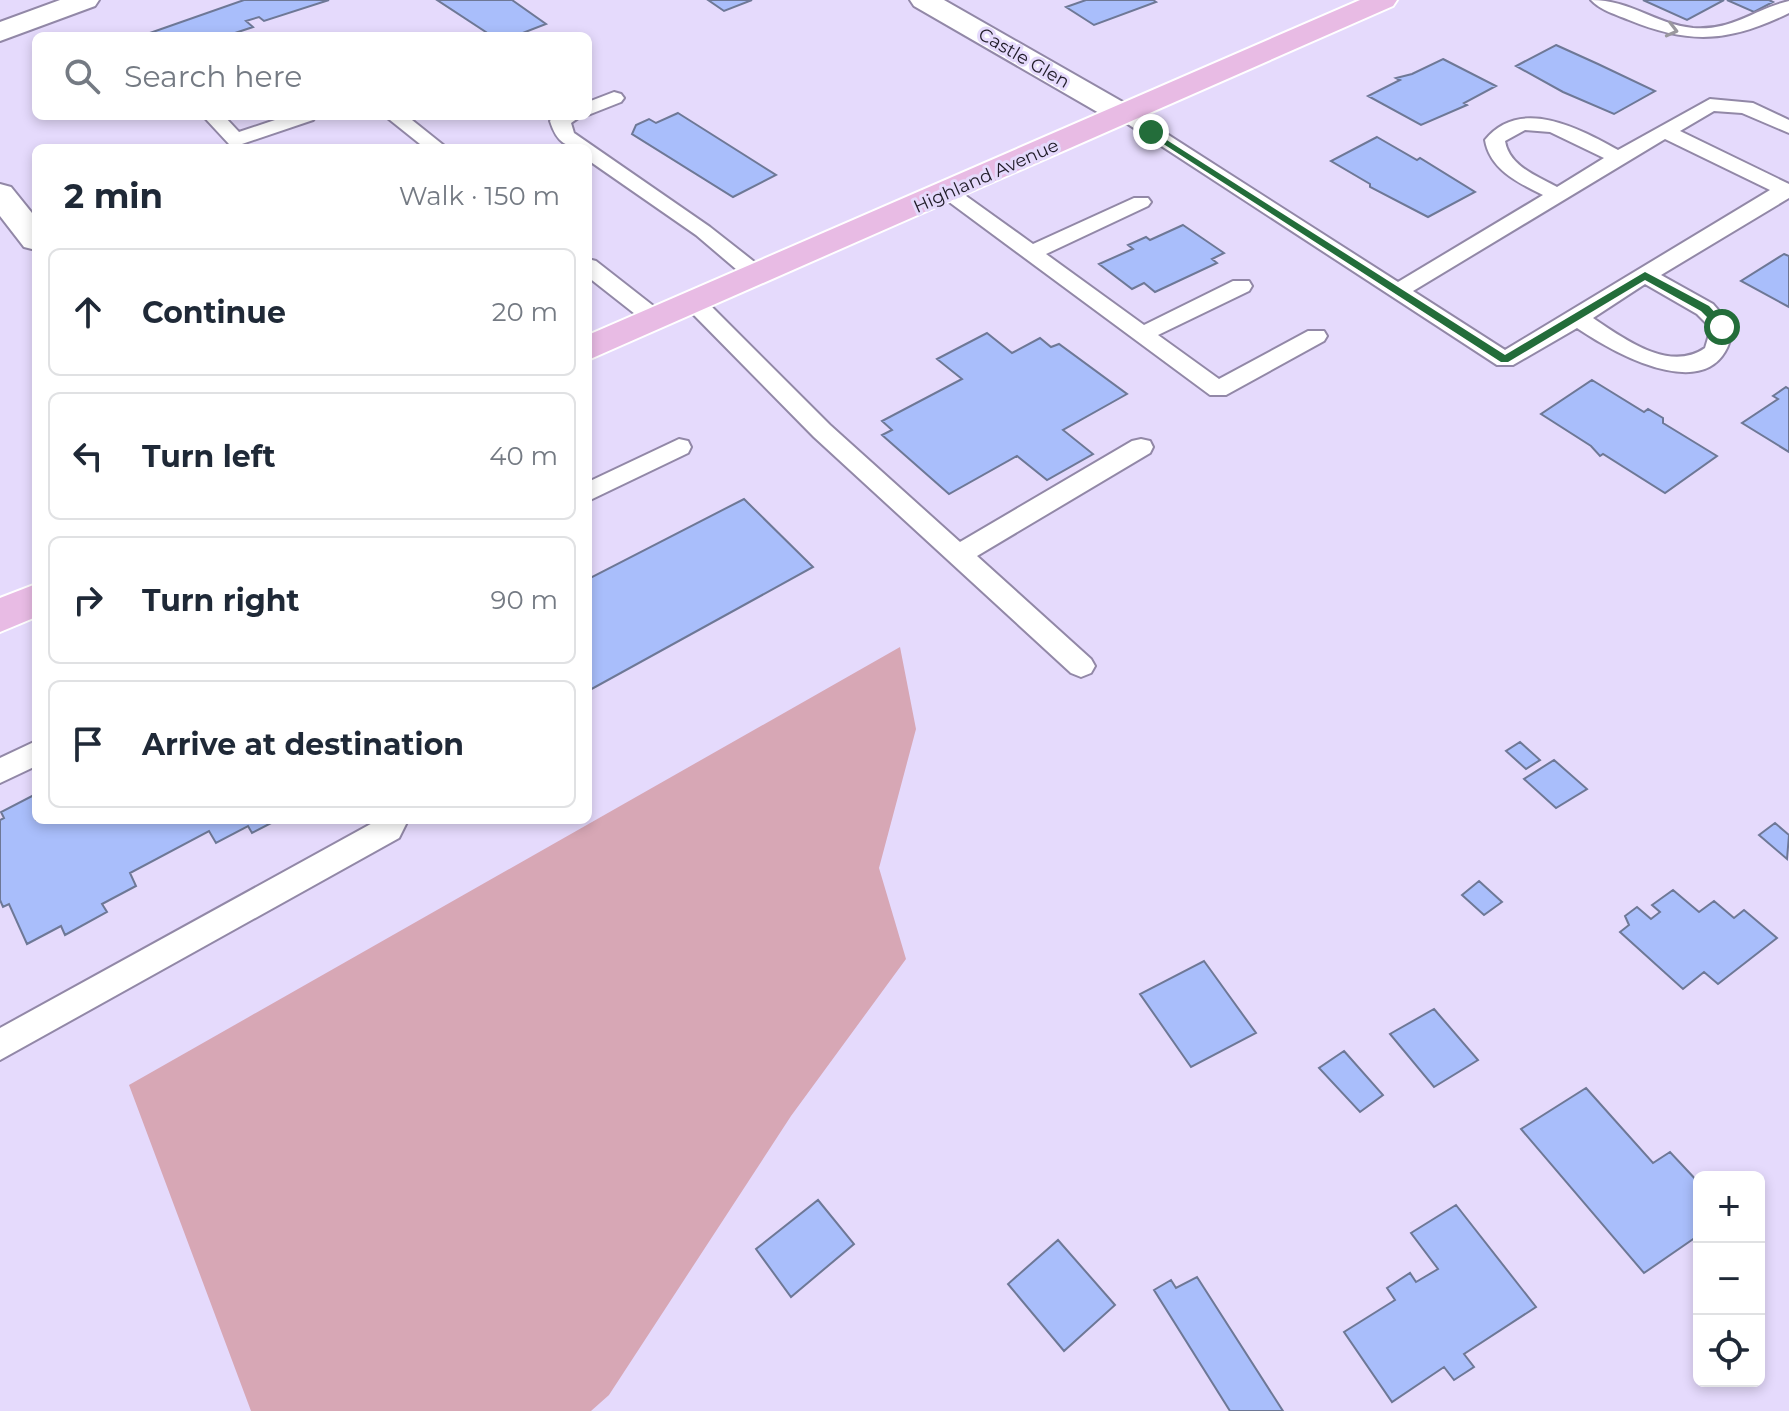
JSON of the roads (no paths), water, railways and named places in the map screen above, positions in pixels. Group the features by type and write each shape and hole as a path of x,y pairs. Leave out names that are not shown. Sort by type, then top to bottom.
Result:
{"highway":[{"name":"Highland Avenue","path":"592,347 1383,0"},
{"path":"0,616 32,601"}],"street":[{"path":"0,32 85,0"},
{"name":"Castle Glen","path":"924,0 1124,115"},
{"path":"0,194 32,235"}],"lane":[{"path":"1600,0 1667,30 1687,34 1711,34 1764,20 1789,6"},
{"path":"592,107 614,98"},
{"path":"1398,291 1710,105 1746,107 1789,127"},
{"path":"1124,115 1505,360 1787,191"},
{"path":"217,120 236,140 294,120"},
{"path":"400,120 432,144"},
{"path":"562,120 565,136 577,144"},
{"path":"1558,195 1504,163 1495,147 1500,134 1527,124 1554,127 1618,158"},
{"path":"1665,131 1787,191"},
{"path":"592,154 703,231 758,276"},
{"path":"948,192 1218,390 1316,336"},
{"path":"1030,253 1141,202"},
{"path":"592,269 657,320"},
{"path":"1578,318 1633,353 1660,363 1691,364 1711,357 1722,343 1722,327 1705,309 1645,275"},
{"path":"1143,334 1241,286"},
{"path":"695,303 822,431 1081,666"},
{"path":"592,490 679,447"},
{"path":"960,554 1141,447"},
{"path":"0,771 32,755"},
{"path":"0,1045 388,829 391,824"}]}
